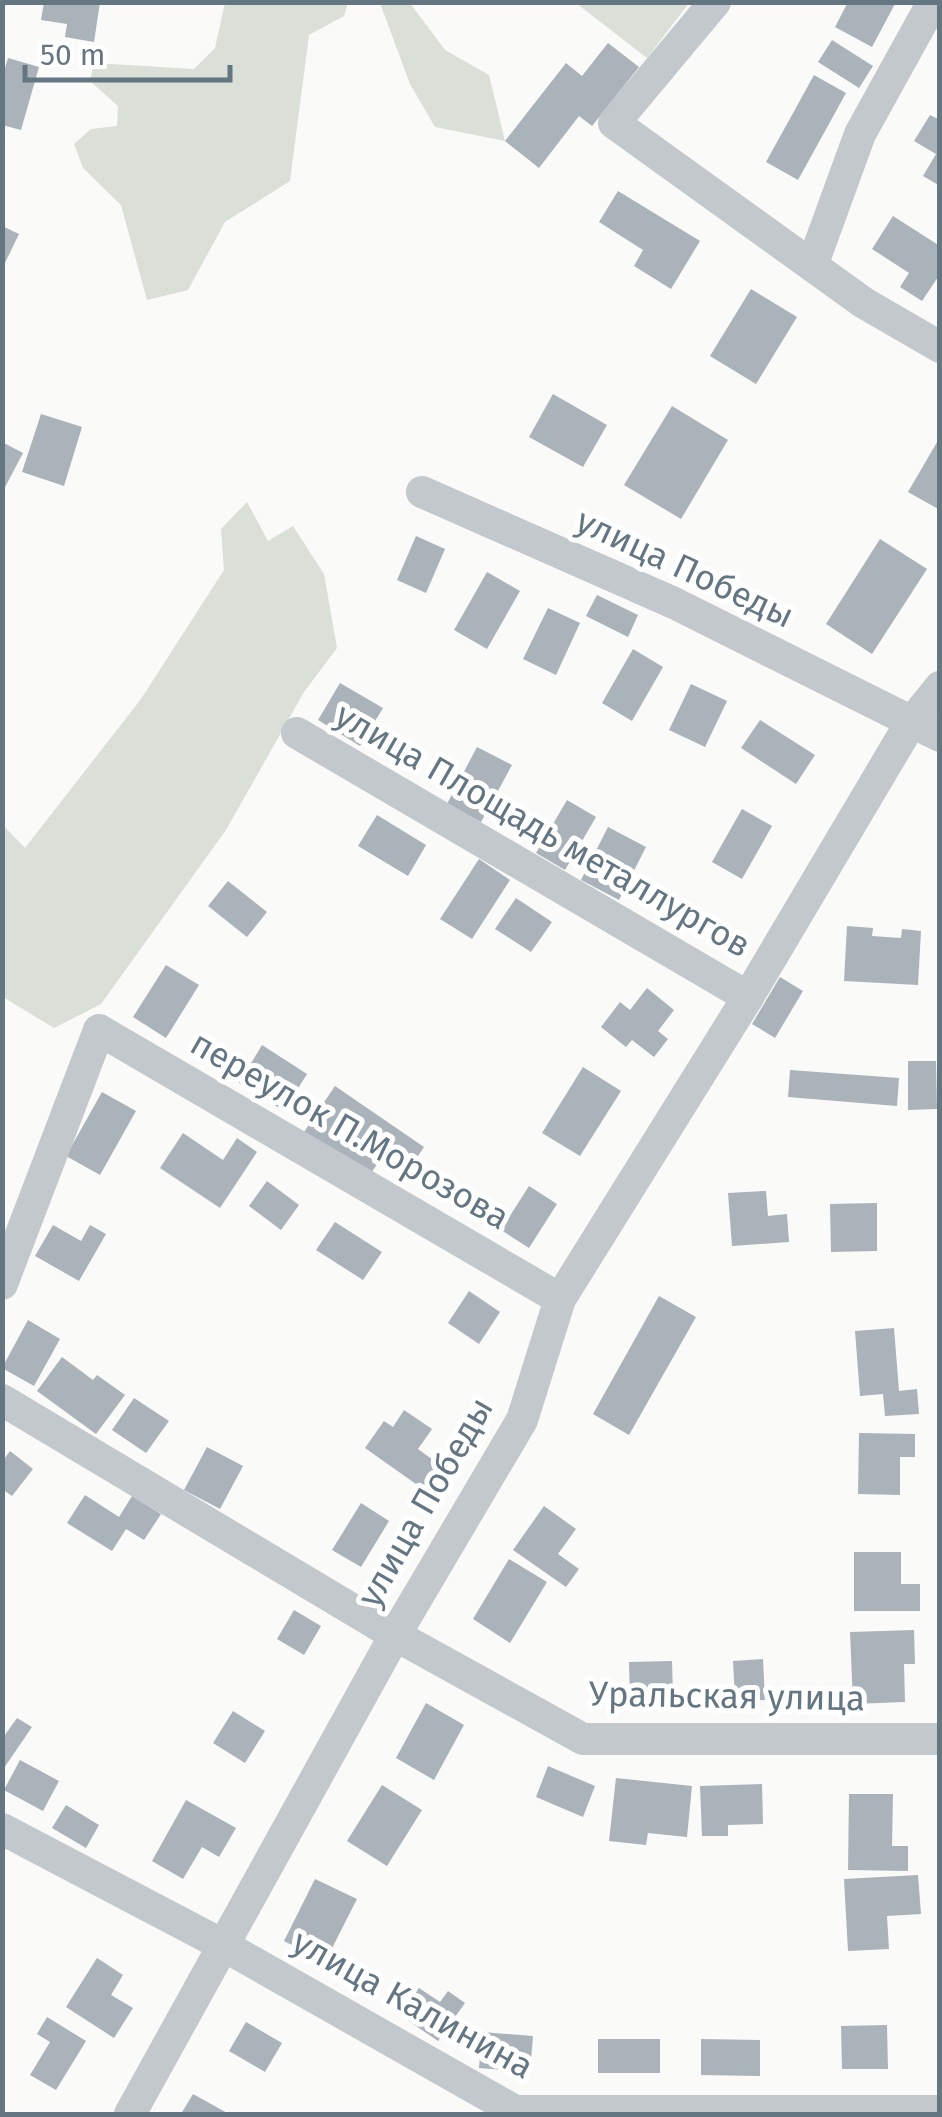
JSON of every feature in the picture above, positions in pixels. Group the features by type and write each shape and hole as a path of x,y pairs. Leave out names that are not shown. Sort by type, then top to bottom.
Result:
{"street":[{"path":"715,2 614,123 864,302 940,347"},
{"path":"813,263 860,134 933,2"},
{"name":"улица Победы","path":"422,492 674,603 925,730"},
{"name":"улица Победы","path":"130,2114 395,1635 522,1420 560,1300 748,997 925,730 940,687"},
{"name":"улица Площадь металлургов","path":"297,732 748,997"},
{"name":"переулок П.Морозова","path":"2,1284 98,1030 560,1300"},
{"name":"Уральская улица","path":"2,1400 395,1635 584,1739 940,1739"},
{"name":"улица Калинина","path":"2,1830 221,1944 515,2113 940,2111"}],"shaded area":[{"path":"225,3 348,3 344,16 309,35 290,181 225,222 188,290 147,300 121,205 83,168 74,144 91,129 117,126 118,106 90,81 94,63 194,69 215,48"},
{"path":"380,3 410,3 445,50 489,75 505,141 435,127 410,84"},
{"path":"576,3 689,3 647,58"},
{"path":"247,502 268,541 293,526 324,574 337,648 304,692 226,830 101,1004 54,1028 3,997 2,824 25,848 141,699 224,570 221,529"}],"building":[{"path":"44,2 100,2 94,42 65,37 67,24 41,20"},
{"path":"848,2 896,2 872,47 835,27"},
{"path":"832,40 873,66 859,88 818,62"},
{"path":"608,43 639,67 592,126 579,116 539,168 505,141 566,63 582,76"},
{"path":"8,58 39,67 21,130 2,125 2,78"},
{"path":"814,75 846,93 798,180 766,162"},
{"path":"930,115 940,120 940,186 923,176 936,154 914,141"},
{"path":"618,191 700,241 671,289 634,266 643,250 599,222"},
{"path":"893,216 940,246 940,274 922,301 900,287 909,273 872,249"},
{"path":"2,226 19,234 2,269"},
{"path":"751,289 797,317 756,384 710,356"},
{"path":"553,394 607,425 583,467 529,437"},
{"path":"672,406 728,440 681,519 624,485"},
{"path":"41,414 82,427 64,486 22,472"},
{"path":"940,437 940,510 908,492"},
{"path":"2,442 23,453 2,493"},
{"path":"416,536 445,549 426,593 397,580"},
{"path":"880,539 927,569 872,654 826,624"},
{"path":"487,572 520,591 487,649 454,630"},
{"path":"597,595 638,615 628,637 586,616"},
{"path":"548,608 580,623 556,675 523,659"},
{"path":"633,649 663,667 632,721 602,703"},
{"path":"340,683 383,708 360,746 318,720"},
{"path":"691,684 727,701 705,747 669,730"},
{"path":"760,720 815,755 796,784 741,748"},
{"path":"477,747 512,765 481,822 447,804"},
{"path":"567,800 596,817 565,870 536,853"},
{"path":"742,809 772,826 742,879 712,862"},
{"path":"377,815 426,845 408,876 358,846"},
{"path":"608,827 646,847 619,900 581,880"},
{"path":"479,859 510,880 472,939 440,919"},
{"path":"228,881 267,912 247,937 208,906"},
{"path":"516,898 552,922 531,952 495,929"},
{"path":"847,926 873,928 872,936 901,938 902,929 921,931 918,985 844,981"},
{"path":"166,965 199,985 166,1038 133,1017"},
{"path":"780,977 803,991 775,1038 752,1024"},
{"path":"647,988 674,1010 658,1031 668,1039 654,1057 632,1040 626,1047 601,1027 620,1002 630,1010"},
{"path":"262,1045 307,1074 284,1111 239,1083"},
{"path":"908,1061 936,1061 937,1109 908,1110"},
{"path":"583,1067 621,1091 580,1156 542,1133"},
{"path":"790,1070 899,1078 897,1106 788,1097"},
{"path":"335,1086 424,1147 406,1174 382,1157 369,1176 304,1132"},
{"path":"102,1092 136,1111 100,1175 66,1156"},
{"path":"183,1133 223,1160 237,1138 257,1152 220,1208 160,1168"},
{"path":"267,1181 299,1205 281,1230 249,1206"},
{"path":"529,1186 557,1204 529,1248 501,1230"},
{"path":"766,1191 768,1216 787,1214 789,1242 732,1246 728,1193"},
{"path":"877,1203 877,1251 831,1252 830,1204"},
{"path":"335,1222 382,1252 363,1280 316,1250"},
{"path":"53,1225 81,1241 90,1225 106,1234 79,1281 35,1256"},
{"path":"469,1291 500,1312 479,1344 448,1323"},
{"path":"659,1296 696,1317 629,1435 593,1414"},
{"path":"28,1320 60,1339 34,1386 2,1368"},
{"path":"894,1328 899,1391 917,1389 919,1414 885,1416 883,1394 860,1396 855,1331"},
{"path":"62,1357 93,1380 97,1375 125,1395 96,1434 37,1391"},
{"path":"134,1398 169,1421 146,1453 112,1430"},
{"path":"404,1410 432,1429 418,1449 440,1465 423,1489 365,1448 384,1421 393,1427"},
{"path":"859,1433 915,1434 915,1457 900,1457 900,1495 858,1494"},
{"path":"207,1447 243,1466 220,1509 184,1490"},
{"path":"10,1451 33,1469 12,1496 2,1489 2,1462"},
{"path":"85,1495 119,1517 132,1496 161,1514 144,1540 126,1529 112,1551 67,1523"},
{"path":"361,1503 389,1521 361,1567 332,1550"},
{"path":"544,1506 576,1529 558,1554 579,1569 566,1587 513,1550"},
{"path":"854,1552 901,1552 901,1584 920,1584 920,1611 854,1611"},
{"path":"509,1559 547,1582 510,1643 473,1619"},
{"path":"294,1610 321,1626 304,1655 277,1639"},
{"path":"914,1630 915,1664 904,1664 905,1702 853,1704 850,1632"},
{"path":"763,1659 765,1700 735,1701 733,1661"},
{"path":"672,1661 673,1698 630,1699 629,1662"},
{"path":"426,1703 464,1725 434,1780 396,1758"},
{"path":"233,1711 265,1731 245,1763 213,1743"},
{"path":"17,1718 32,1727 2,1771 2,1739"},
{"path":"20,1760 59,1781 43,1811 4,1790"},
{"path":"548,1766 595,1786 583,1817 536,1797"},
{"path":"616,1778 692,1786 687,1837 648,1833 646,1845 609,1841"},
{"path":"762,1784 763,1824 728,1825 728,1836 702,1836 700,1786"},
{"path":"382,1785 422,1810 387,1866 347,1841"},
{"path":"849,1794 893,1794 892,1846 908,1846 908,1871 848,1870"},
{"path":"186,1800 236,1828 219,1857 202,1847 183,1879 152,1861"},
{"path":"66,1805 99,1825 86,1848 52,1828"},
{"path":"918,1875 921,1914 887,1916 889,1949 848,1951 844,1879"},
{"path":"315,1879 357,1899 325,1962 284,1941"},
{"path":"97,1958 123,1975 111,1995 133,2008 114,2038 66,2007"},
{"path":"419,1988 440,2002 448,1991 465,2003 438,2041 400,2015"},
{"path":"47,2017 86,2041 56,2090 30,2075 50,2042 37,2034"},
{"path":"246,2022 282,2043 265,2072 229,2051"},
{"path":"887,2025 888,2069 842,2069 841,2026"},
{"path":"482,2032 533,2036 530,2072 479,2068"},
{"path":"598,2039 660,2039 660,2073 598,2073"},
{"path":"701,2039 760,2040 760,2076 701,2075"},
{"path":"193,2094 229,2114 181,2114"}]}
